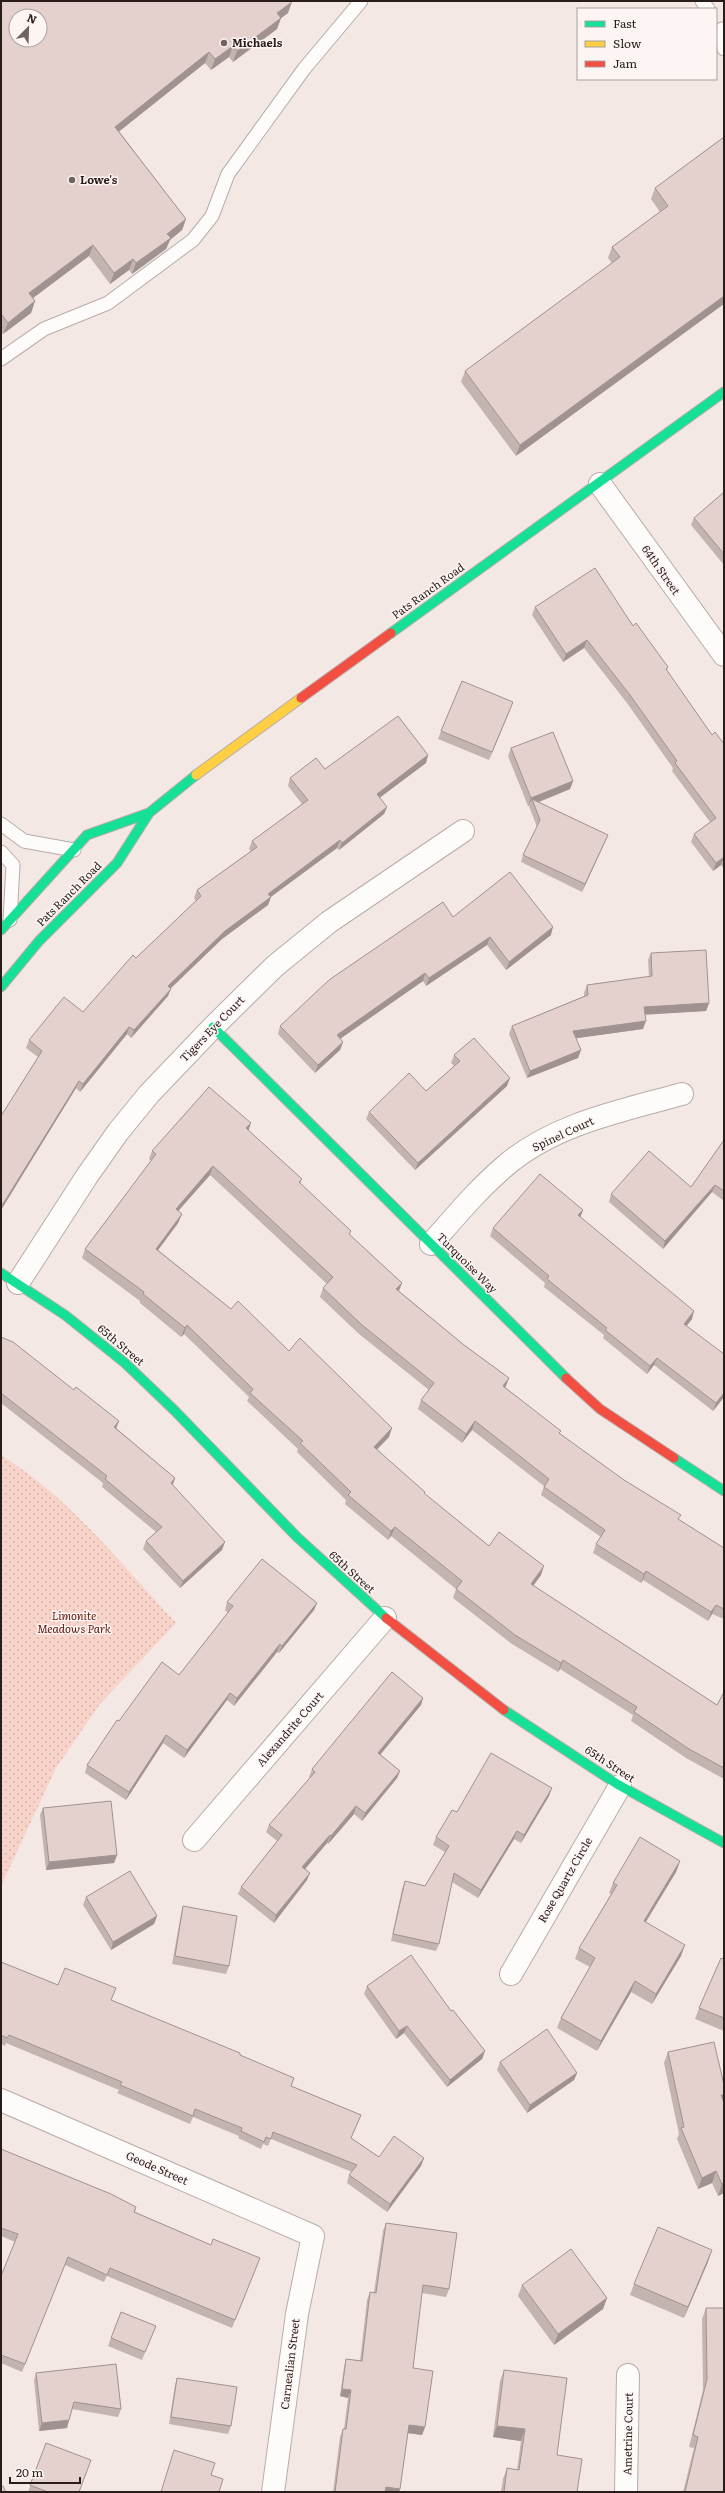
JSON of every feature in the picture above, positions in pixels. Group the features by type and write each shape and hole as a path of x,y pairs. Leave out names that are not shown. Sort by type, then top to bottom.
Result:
{"street":[{"name":"Pats Ranch Road","path":"1,930 87,835 149,813 248,736 600,484 724,392"},
{"name":"64th Street","path":"600,484 723,652"},
{"name":"Pats Ranch Road","path":"1,987 39,940 117,863 149,813"},
{"name":"Tigers Eye Court","path":"9,1278 87,1176 118,1132 149,1094 213,1027 275,966 329,922 463,831"},
{"name":"Turquoise Way","path":"213,1027 549,1362 600,1409 724,1491"},
{"name":"Spinel Court","path":"431,1244 476,1192 505,1166 538,1143 588,1120 682,1094"},
{"name":"65th Street","path":"9,1278 86,1330 124,1362 180,1416 321,1560 385,1618 454,1674 620,1786 724,1843"},
{"name":"Alexandrite Court","path":"194,1840 385,1618"},
{"name":"Rose Quartz Circle","path":"511,1974 620,1786"},
{"name":"Geode Street","path":"1,2100 313,2236"},
{"name":"Carnealian Street","path":"273,2492 297,2314 313,2236"},
{"name":"Ametrine Court","path":"626,2492 628,2376"}],"lane":[{"path":"1,359 44,329 108,303 192,240 212,216 228,174 304,69 361,1"},
{"path":"720,28 724,49"},
{"path":"1,824 24,841 74,850"},
{"path":"1,852 13,865 10,920"}],"green space":[{"name":"Limonite Meadows Park","path":"1,1455 26,1472 72,1511 115,1555 176,1623 100,1704 56,1768 1,1886"}],"building":[{"path":"1,1 292,1 277,13 281,18 237,51 233,46 215,59 209,52 115,127 186,219 167,234 171,238 136,263 133,259 114,273 93,245 29,293 35,301 8,323 1,314"},
{"path":"724,137 724,296 520,445 465,371 620,257 612,247 668,206 655,188"},
{"path":"724,492 724,554 694,518"},
{"path":"595,568 633,626 636,623 668,667 666,669 712,735 715,732 724,744 724,857 716,863 694,834 716,818 675,763 677,761 630,695 587,640 566,654 535,607"},
{"path":"462,681 513,702 492,752 441,731"},
{"path":"398,716 428,755 377,794 387,807 342,843 340,840 268,894 271,897 225,931 168,986 171,989 134,1030 129,1027 83,1084 79,1081 3,1204 1,1203 1,1116 42,1051 29,1040 64,997 83,1012 133,955 136,958 201,896 197,890 257,847 252,841 308,800 290,778 316,758 325,769"},
{"path":"553,732 573,781 531,798 511,748"},
{"path":"532,799 608,835 585,884 523,855 540,820"},
{"path":"510,872 553,927 509,962 490,937 429,978 425,973 337,1035 343,1042 318,1065 280,1026 329,980 443,902 453,917"},
{"path":"706,950 709,1003 644,1007 646,1021 573,1031 581,1050 530,1071 512,1026 588,995 587,985 652,976 651,953"},
{"path":"474,1038 510,1078 418,1163 369,1112 409,1073 426,1091 460,1061 454,1055"},
{"path":"209,1087 251,1123 246,1128 302,1179 299,1182 351,1231 349,1234 402,1283 396,1289 464,1345 509,1378 503,1386 561,1431 559,1433 624,1480 681,1515 678,1519 724,1548 724,1609 716,1605 711,1612 646,1571 644,1574 596,1544 605,1530 544,1487 549,1479 475,1421 466,1434 421,1400 434,1383 362,1325 323,1288 333,1277 213,1166 176,1209 182,1214 156,1249 231,1309 238,1301 289,1351 300,1338 392,1428 374,1447 425,1492 424,1493 489,1546 499,1532 544,1566 531,1584 717,1705 724,1692 724,1768 689,1749 634,1712 637,1707 563,1660 561,1663 515,1635 456,1589 462,1581 395,1527 391,1531 348,1495 351,1492 300,1443 303,1441 250,1393 253,1389 187,1325 185,1328 143,1294 144,1292 85,1249 156,1154 152,1151"},
{"path":"724,1140 724,1191 715,1185 665,1241 611,1194 649,1151 691,1187"},
{"path":"540,1174 583,1210 578,1215 694,1311 684,1324 724,1354 724,1393 716,1403 657,1358 650,1366 605,1330 607,1328 547,1279 549,1276 493,1228"},
{"path":"1,1337 13,1342 74,1390 76,1387 119,1421 114,1427 175,1478 171,1483 225,1542 183,1581 146,1541 162,1527 105,1479 107,1476 1,1393"},
{"path":"262,1559 317,1603 282,1646 280,1644 237,1698 230,1693 187,1750 166,1735 129,1792 87,1765 117,1720 119,1721 162,1662 179,1675 233,1606 227,1602"},
{"path":"392,1672 423,1698 378,1753 400,1771 365,1813 356,1806 302,1867 310,1873 276,1915 241,1887 282,1835 269,1825 315,1772 312,1769"},
{"path":"491,1753 552,1788 524,1835 517,1831 481,1890 454,1873 439,1944 393,1934 405,1881 425,1886 449,1846 436,1837 452,1810 457,1812"},
{"path":"111,1801 117,1855 49,1862 43,1808"},
{"path":"640,1837 680,1861 644,1921 685,1945 656,1994 635,1981 601,2041 561,2018 595,1958 579,1948 617,1885 613,1883"},
{"path":"130,1871 157,1916 113,1942 86,1897"},
{"path":"183,1906 237,1916 229,1966 175,1956"},
{"path":"411,1955 451,2011 453,2010 485,2051 450,2080 407,2026 399,2031 367,1986"},
{"path":"721,1958 724,1959 724,2018 699,2008"},
{"path":"1,1962 58,1985 65,1968 116,1988 111,2000 240,2053 240,2055 294,2078 291,2086 361,2115 351,2138 379,2157 394,2136 424,2158 390,2204 349,2175 357,2165 273,2132 271,2139 266,2137 264,2142 241,2131 242,2128 195,2109 193,2116 120,2085 122,2082 9,2035 7,2038 1,2035"},
{"path":"547,2029 577,2073 530,2105 500,2062"},
{"path":"714,2042 724,2085 724,2095 721,2095 724,2103 724,2183 722,2184 716,2171 702,2178 681,2128 684,2127 668,2052"},
{"path":"1,2149 111,2194 136,2207 134,2212 211,2245 213,2239 260,2258 235,2320 110,2268 107,2275 68,2257 25,2364 1,2355 1,2276 18,2234 1,2228"},
{"path":"386,2223 457,2233 449,2289 423,2285 413,2368 433,2371 425,2427 409,2425 400,2489 386,2487 385,2492 335,2492 343,2429 346,2429 351,2390 342,2389 346,2359 362,2361 370,2292 376,2293"},
{"path":"658,2227 712,2250 688,2307 634,2284"},
{"path":"571,2249 607,2298 558,2334 522,2285"},
{"path":"706,2308 724,2308 724,2492 685,2492 698,2437 693,2435 707,2379"},
{"path":"121,2312 156,2326 145,2352 111,2338"},
{"path":"116,2364 121,2409 74,2402 69,2420 42,2423 36,2373"},
{"path":"504,2370 567,2378 557,2455 582,2459 577,2492 504,2492 507,2468 519,2470 525,2429 497,2426"},
{"path":"177,2378 237,2387 231,2426 171,2417"},
{"path":"46,2443 91,2460 79,2492 48,2492 30,2485"},
{"path":"174,2450 215,2463 211,2475 223,2479 219,2492 161,2492"},
{"path":"3,2486 6,2492 1,2492 1,2487"}],"traffic: fast":[{"path":"391,633 724,392"},
{"path":"1,987 39,941 117,863 149,813 196,775"},
{"path":"1,930 87,835 149,813"},
{"path":"213,1027 566,1378"},
{"path":"1,1273 65,1315 125,1363 175,1411 297,1537 386,1618"},
{"path":"674,1458 724,1491"},
{"path":"504,1710 617,1784 724,1843"}],"traffic: slow":[{"path":"196,775 301,698"}],"traffic: jam":[{"path":"301,698 391,633"},
{"path":"566,1378 600,1409 674,1458"},
{"path":"386,1618 504,1710"}],"place":[{"name":"Michaels","path":"224,43"},
{"name":"Lowe's","path":"72,180"}]}
